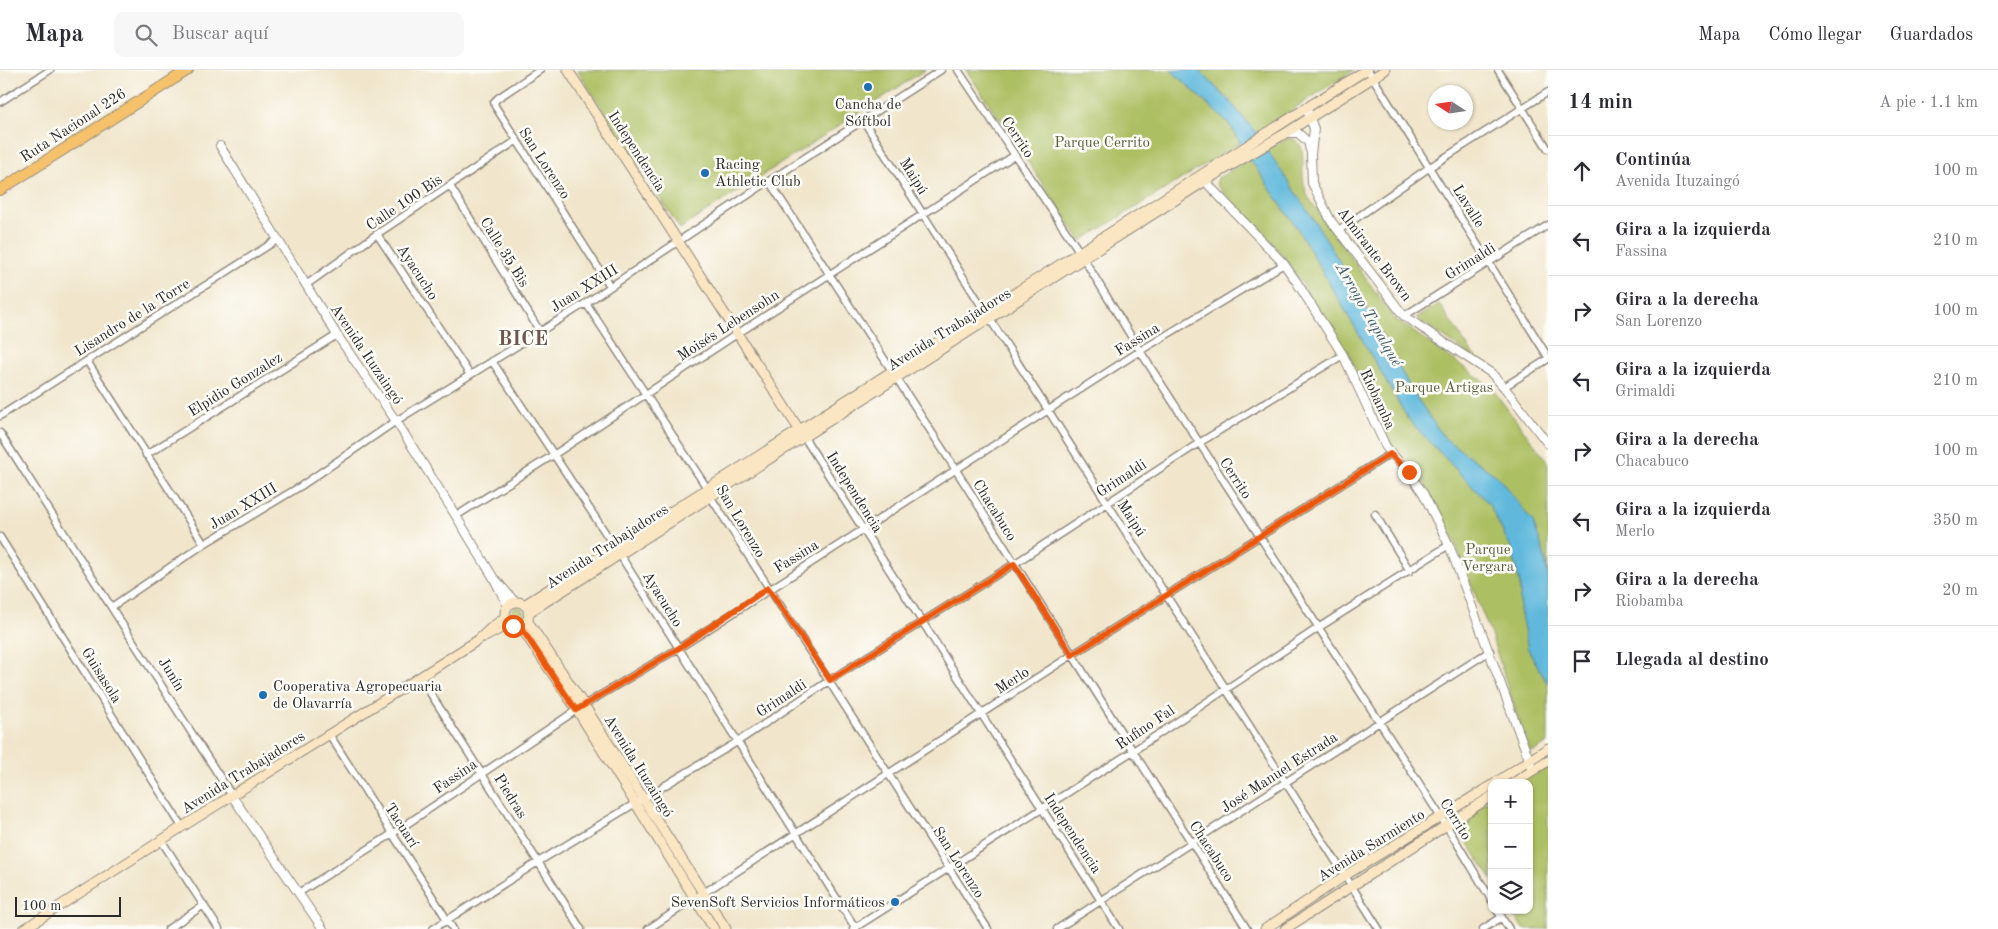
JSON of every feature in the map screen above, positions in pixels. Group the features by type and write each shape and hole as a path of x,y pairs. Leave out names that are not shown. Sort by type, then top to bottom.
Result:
{"highway":[{"name":"Ruta Nacional 226","path":"0,190 174,74 188,70"}],"main road":[{"name":"Independencia","path":"568,70 801,433"},
{"name":"Avenida Trabajadores","path":"520,612 894,375 990,320 1085,260 1278,126 1367,70"},
{"name":"Avenida Trabajadores","path":"1221,166 1284,135 1386,70"},
{"name":"Avenida Trabajadores","path":"894,375 984,311 1079,251 1202,179"},
{"path":"505,610 520,612 507,621 505,610"},
{"name":"Avenida Ituzaingó","path":"520,612 580,708 634,804 714,929"},
{"name":"Avenida Trabajadores","path":"24,929 478,640 495,632 507,621"},
{"name":"Avenida Ituzaingó","path":"580,708 643,798 726,929"},
{"name":"Avenida Sarmiento","path":"1501,779 1545,750"},
{"path":"1519,779 1548,761"},
{"name":"Avenida Sarmiento","path":"1285,929 1352,886 1488,788"},
{"name":"Avenida Sarmiento","path":"1265,929 1346,875 1488,798"}],"street":[{"path":"0,102 50,70"},
{"name":"San Lorenzo","path":"540,70 494,102 516,142 610,286"},
{"name":"Juan XXIII","path":"112,606 204,544 301,486 396,421 539,330 586,303 769,180 941,70"},
{"name":"Cerrito","path":"958,70 1085,260 1140,351 1443,821 1488,894"},
{"name":"Lavalle","path":"1367,70 1430,167 1548,358"},
{"path":"1498,70 1548,149"},
{"path":"1339,230 1430,167 1548,92"},
{"name":"Almirante Brown","path":"1306,108 1314,128 1311,154 1314,191 1339,230 1404,316 1415,325 1485,368 1504,387 1548,444"},
{"name":"Maipú","path":"863,120 1379,929"},
{"path":"1284,135 1298,133 1304,137 1308,142 1311,154"},
{"name":"Calle 100 Bis","path":"306,285 377,234 516,142"},
{"name":"Avenida Ituzaingó","path":"220,146 337,335 396,421 493,577 520,612"},
{"name":"Moisés Lebensohn","path":"456,516 555,454 644,394 1015,155"},
{"name":"Riobamba","path":"1202,179 1284,264 1343,356 1390,454 1418,484 1450,545 1533,770"},
{"name":"Chacabuco","path":"769,180 956,470 1247,929"},
{"name":"Calle 35 Bis","path":"450,186 539,330"},
{"name":"Grimaldi","path":"1404,316 1490,264 1548,225"},
{"name":"Ayacucho","path":"377,234 470,375"},
{"name":"Lisandro de la Torre","path":"0,416 277,240"},
{"name":"Fassina","path":"300,892 392,834 580,708 679,648 768,588 1140,351 1284,264"},
{"name":"San Lorenzo","path":"586,303 768,588 830,680 888,775 988,929"},
{"name":"Elpidio Gonzalez","path":"146,455 337,335"},
{"name":"Grimaldi","path":"433,929 538,862 737,742 830,680 1014,564 1199,443 1343,356"},
{"path":"1504,387 1548,358"},
{"path":"87,361 204,544"},
{"name":"Ayacucho","path":"492,361 618,551 855,929"},
{"name":"Junín","path":"0,433 232,796 300,892 323,929"},
{"name":"Independencia","path":"801,433 1118,929"},
{"name":"Merlo","path":"648,929 1072,655 1390,454"},
{"path":"1375,514 1410,571"},
{"name":"Guisasola","path":"0,537 182,827"},
{"name":"Rufino Fal","path":"855,929 949,870 1041,808 1133,751 1318,628 1450,545"},
{"name":"José Manuel Estrada","path":"1057,929 1490,651"},
{"name":"Piedras","path":"420,677 581,929"},
{"name":"Tacuarí","path":"329,734 453,929"},
{"path":"162,840 219,929"},
{"path":"168,929 204,906"},
{"path":"1500,914 1510,929"},
{"path":"1483,929 1502,917"}],"green space":[{"name":"Racing Athletic Club","path":"577,70 925,70 680,229"},
{"name":"Parque Cerrito","path":"966,70 1171,70 1230,125 1240,143 1081,241"},
{"path":"1199,70 1354,70 1256,133 1232,104"},
{"name":"Parque Artigas","path":"1288,138 1298,142 1301,147 1303,180 1308,197 1394,318 1489,385 1548,462 1548,578 1544,553 1498,477 1444,438 1411,389 1325,237 1266,150"},
{"name":"Parque Vergara","path":"1250,159 1299,231 1408,419 1489,504 1512,550 1520,584 1520,609 1528,649 1548,684 1548,743 1532,752 1528,749 1491,635 1454,540 1417,470 1393,448 1352,362 1288,262 1263,232 1216,185 1218,178"},
{"path":"1439,304 1477,360 1416,318"},
{"path":"514,607 520,607 524,614 520,621 514,621 510,617 510,611"},
{"path":"1548,764 1548,929 1523,929 1514,914 1533,914 1533,779 1524,779"},
{"path":"1488,800 1488,874 1453,821"}],"water":[{"name":"Arroyo Tapalqué","path":"1171,70 1199,70 1232,104 1256,133 1325,237 1411,389 1444,438 1498,477 1533,522 1544,553 1548,578 1548,684 1528,649 1520,609 1520,584 1512,550 1489,504 1408,419 1299,231 1250,159 1230,125"}],"place":[{"name":"Cancha de Sóftbol","path":"868,87"},
{"name":"Racing Athletic Club","path":"705,173"},
{"name":"Cooperativa Agropecuaria de Olavarría","path":"263,695"},
{"name":"SevenSoft Servicios Informáticos","path":"895,902"}],"district":[{"name":"BICE","path":"523,338"}],"route":[{"path":"513,626 520,626 576,710 679,648 768,588 830,680 1014,564 1072,655 1390,454 1409,472"}]}
